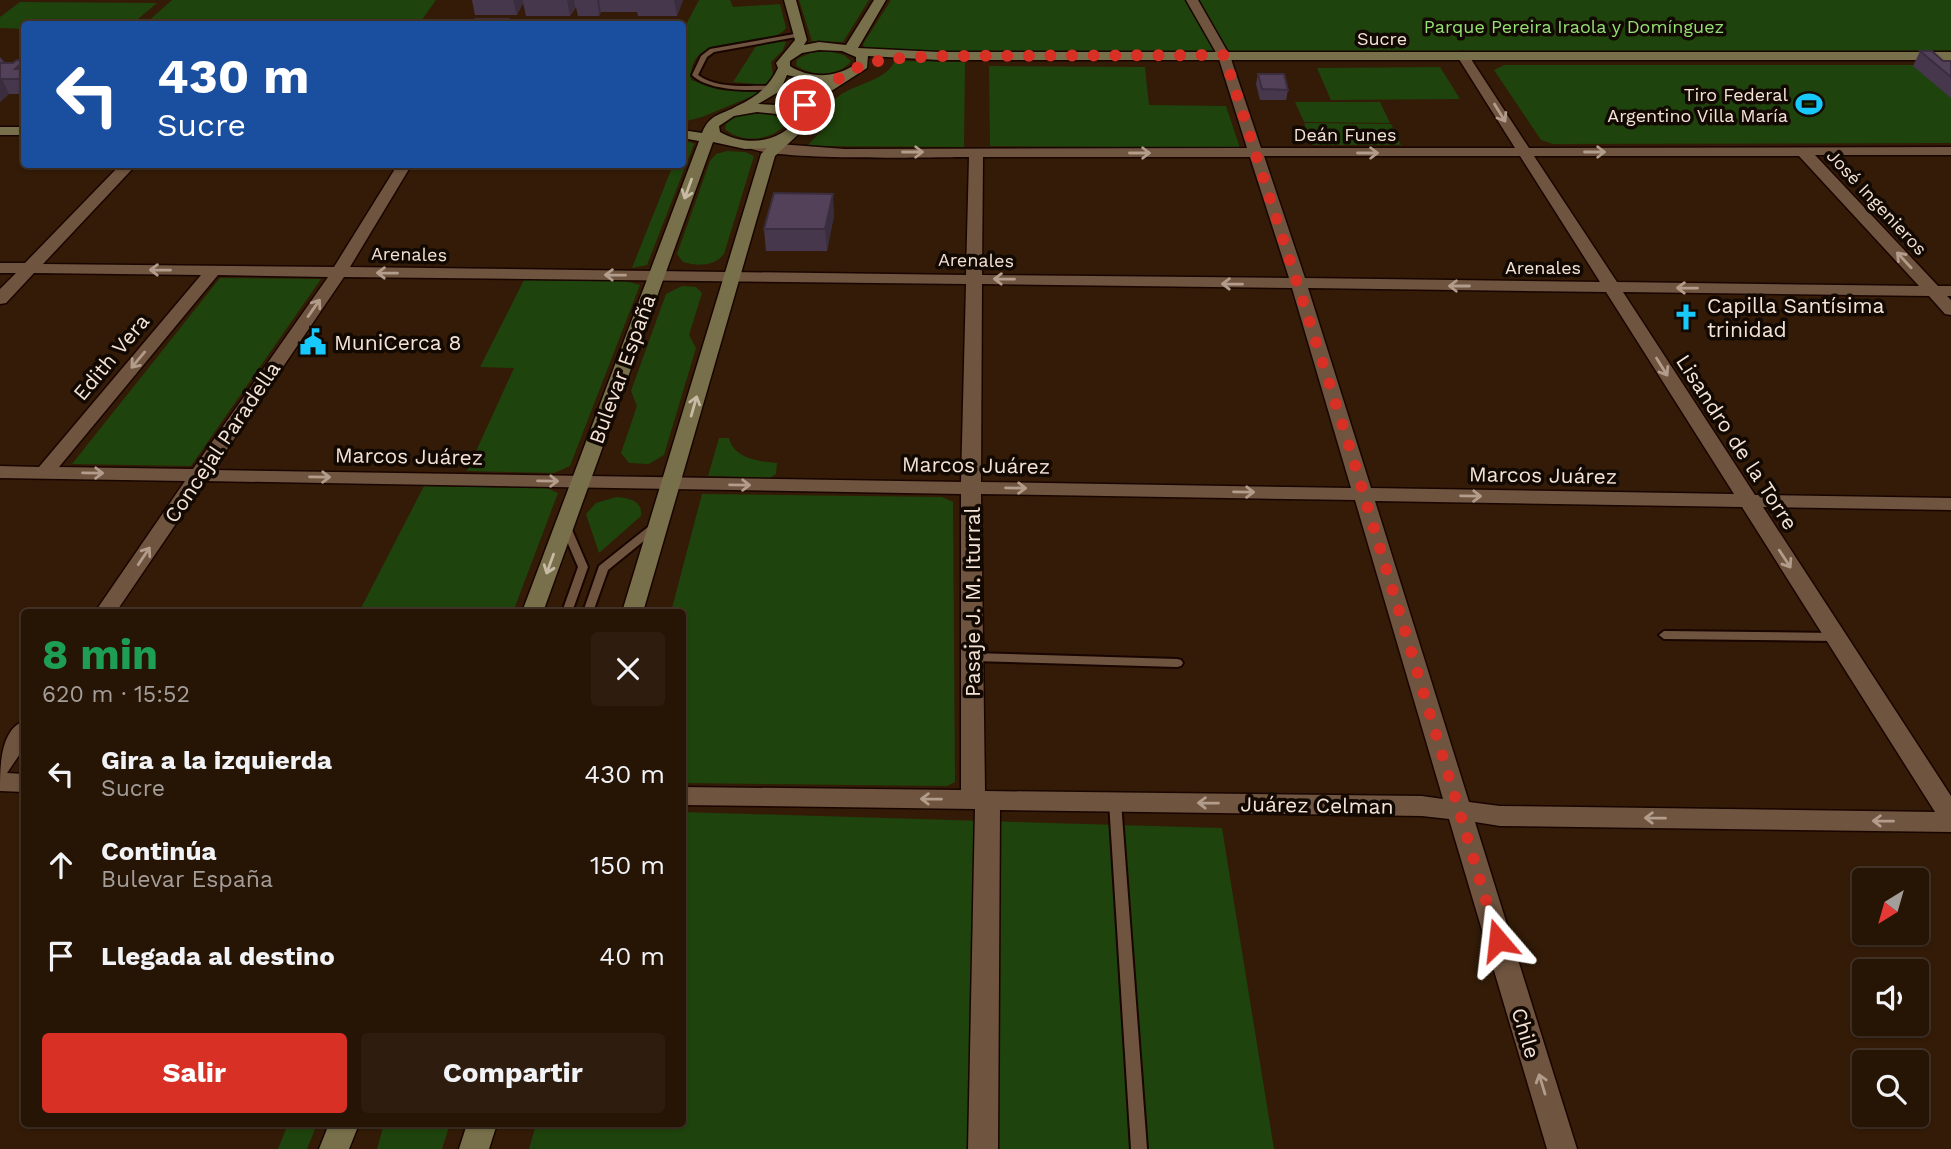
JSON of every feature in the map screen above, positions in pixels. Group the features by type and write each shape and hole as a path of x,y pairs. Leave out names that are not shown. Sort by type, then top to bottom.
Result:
{"main road":[{"path":"686,134 716,130 737,110 775,88 784,68 784,58 799,46 800,35 790,0"},
{"path":"635,609 768,154 795,128 801,111 811,99 847,74 880,0"},
{"path":"791,53 819,46 856,56"},
{"name":"Sucre","path":"856,56 886,59 939,56 1224,55 1951,56"},
{"path":"784,68 798,76 810,78 847,74"},
{"path":"737,110 777,109 791,115 795,128"},
{"path":"686,127 716,130 740,144 767,143 795,128"},
{"name":"Bulevar España","path":"533,609 656,276 716,130"},
{"path":"0,131 21,131"},
{"path":"334,1149 343,1127"},
{"path":"474,1149 481,1127"}],"street":[{"name":"Chile","path":"1192,0 1224,55 1299,285 1562,1149"},
{"name":"Lisandro de la Torre","path":"1463,56 1951,816"},
{"name":"Deán Funes","path":"740,144 773,149 845,153 1951,151"},
{"name":"Pasaje J. M. Iturral","path":"976,152 971,487 973,656 981,800 983,1149"},
{"name":"José Ingenieros","path":"1804,152 1951,310"},
{"path":"0,299 126,168"},
{"name":"Concejal Paradella","path":"107,609 339,272 403,168"},
{"name":"Arenales","path":"0,268 1951,291"},
{"name":"Edith Vera","path":"44,473 214,270"},
{"name":"Marcos Juárez","path":"0,472 1951,504"},
{"path":"0,766 21,734"},
{"path":"0,782 21,783"},
{"name":"Juárez Celman","path":"686,796 1408,806 1500,816 1951,822"}],"lane":[{"path":"775,88 709,84 697,80 695,75 704,55 712,50 800,35"},
{"path":"589,609 603,568 660,523"},
{"path":"565,525 583,567 568,609"},
{"path":"1664,635 1835,637"},
{"path":"973,656 1177,663"},
{"path":"1115,802 1139,1149"}],"green space":[{"path":"172,0 436,0 421,21 148,21"},
{"path":"699,0 730,0 733,7 780,4 786,28 776,36 715,47 702,53 694,63 691,80 709,86 755,90 760,93 686,121 686,24"},
{"path":"799,0 869,0 843,42 812,41"},
{"name":"Parque Pereira Iraola y Domínguez","path":"891,0 1951,0 1951,51 1228,52 1225,48 1214,47 1215,52 941,52 888,51 864,47 863,44"},
{"path":"20,2 157,3 136,21 21,21 21,29 0,28 0,17"},
{"path":"781,40 786,42 783,50 771,62 773,75 767,85 733,82 758,43"},
{"path":"828,51 844,55 851,61 840,70 825,74 809,72 796,65 797,59 810,53"},
{"path":"895,61 965,62 964,147 807,146 827,125 827,111 834,100 881,76"},
{"name":"Tiro Federal Argentino Villa María","path":"1504,65 1951,65 1951,143 1553,144 1541,140 1494,70"},
{"path":"989,66 1145,67 1149,105 1226,106 1240,148 990,146"},
{"path":"1440,67 1460,99 1331,100 1317,68"},
{"path":"1295,102 1380,102 1390,123 1304,122"},
{"path":"756,113 773,115 782,121 783,127 770,135 754,138 738,137 725,129 726,124 735,117"},
{"path":"1304,123 1391,124 1401,145 1312,145"},
{"path":"686,140 694,144 686,165"},
{"path":"727,151 745,152 754,156 724,254 705,264 683,262 677,254 710,161 716,154"},
{"path":"672,168 685,168 647,265 632,268"},
{"path":"220,278 321,279 191,466 72,464"},
{"path":"524,280 626,281 640,285 570,466 554,473 467,471 514,368 480,367"},
{"path":"682,286 696,287 702,293 689,335 696,348 664,455 649,464 629,463 621,453 637,406 631,391 666,294"},
{"path":"719,438 729,438 736,450 748,458 777,463 776,474 770,478 708,476"},
{"path":"424,486 547,488 558,493 514,609 361,609"},
{"path":"702,494 942,497 953,502 955,782 947,786 686,783 686,609 672,609"},
{"path":"616,497 637,503 641,516 599,553 586,514 596,503"},
{"path":"686,812 1222,828 1274,1149 529,1149 535,1127 686,1127"},
{"path":"287,1127 316,1127 307,1149 278,1149"},
{"path":"383,1127 449,1127 442,1149 377,1149"}],"building":[{"path":"475,19 508,19 506,21 474,21"},
{"path":"1920,51 1932,51 1943,61 1951,61 1951,77"},
{"path":"21,60 15,69 21,69 21,79 0,81 0,63"},
{"path":"1258,74 1284,74 1288,90 1262,89"},
{"path":"774,193 833,194 825,229 764,229"}],"place":[{"name":"Tiro Federal Argentino Villa María","path":"1809,104"},
{"name":"Capilla Santísima trinidad","path":"1686,317"},
{"name":"MuniCerca 8","path":"313,342"}],"route":[{"path":"805,105 831,83 862,65 886,59 939,56 1224,55 1348,442 1498,940"}]}
